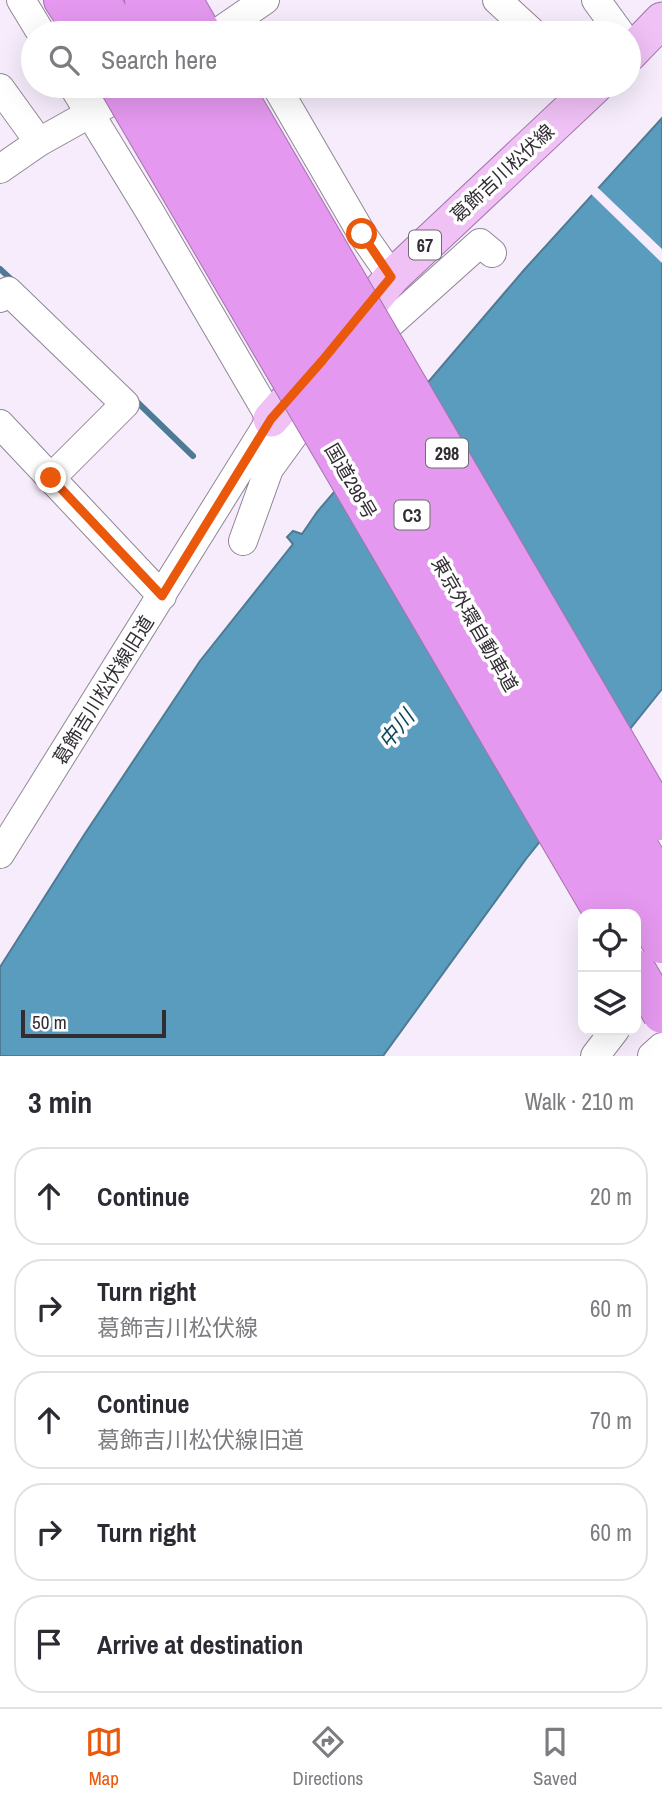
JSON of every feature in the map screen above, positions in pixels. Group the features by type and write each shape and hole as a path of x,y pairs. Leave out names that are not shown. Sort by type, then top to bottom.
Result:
{"highway":[{"path":"63,0 77,21"},
{"path":"99,0 114,21"},
{"path":"110,0 123,21"},
{"path":"144,0 156,21"},
{"path":"183,0 195,21"},
{"name":"国道298号","path":"126,98 601,909"},
{"name":"東京外環自動車道","path":"176,98 662,886"},
{"name":"東京外環自動車道","path":"176,98 662,944"},
{"name":"298","path":"240,98 662,821"},
{"path":"638,972 662,1014"}],"main road":[{"path":"641,36 662,20"},
{"name":"葛飾吉川松伏線","path":"271,419 339,356 391,277 580,98"}],"street":[{"path":"21,0 34,21"},
{"path":"233,21 265,0"},
{"path":"497,0 520,21"},
{"path":"596,0 611,21"},
{"path":"0,88 39,142"},
{"path":"80,98 271,419"},
{"path":"0,169 39,142 116,98"},
{"path":"283,98 362,234 391,277"},
{"path":"243,541 269,469 339,356 480,243 492,253"},
{"path":"0,298 8,292 125,404 51,478"},
{"name":"葛飾吉川松伏線旧道","path":"0,854 271,419"},
{"path":"0,424 162,596"},
{"path":"641,1000 662,976"},
{"path":"595,1056 611,1035"},
{"path":"652,1056 662,1047"}],"water":[{"name":"中川","path":"662,118 662,689 526,859 383,1056 0,1056 0,967 200,661 293,544 287,537 293,531 302,534 317,512 524,270"}],"pier":[{"path":"596,186 662,249 662,263 590,193"}],"waterway":[{"path":"0,269 14,282"},
{"path":"133,398 193,456"}],"route":[{"path":"51,478 162,596 271,419 391,277 362,234"}]}
